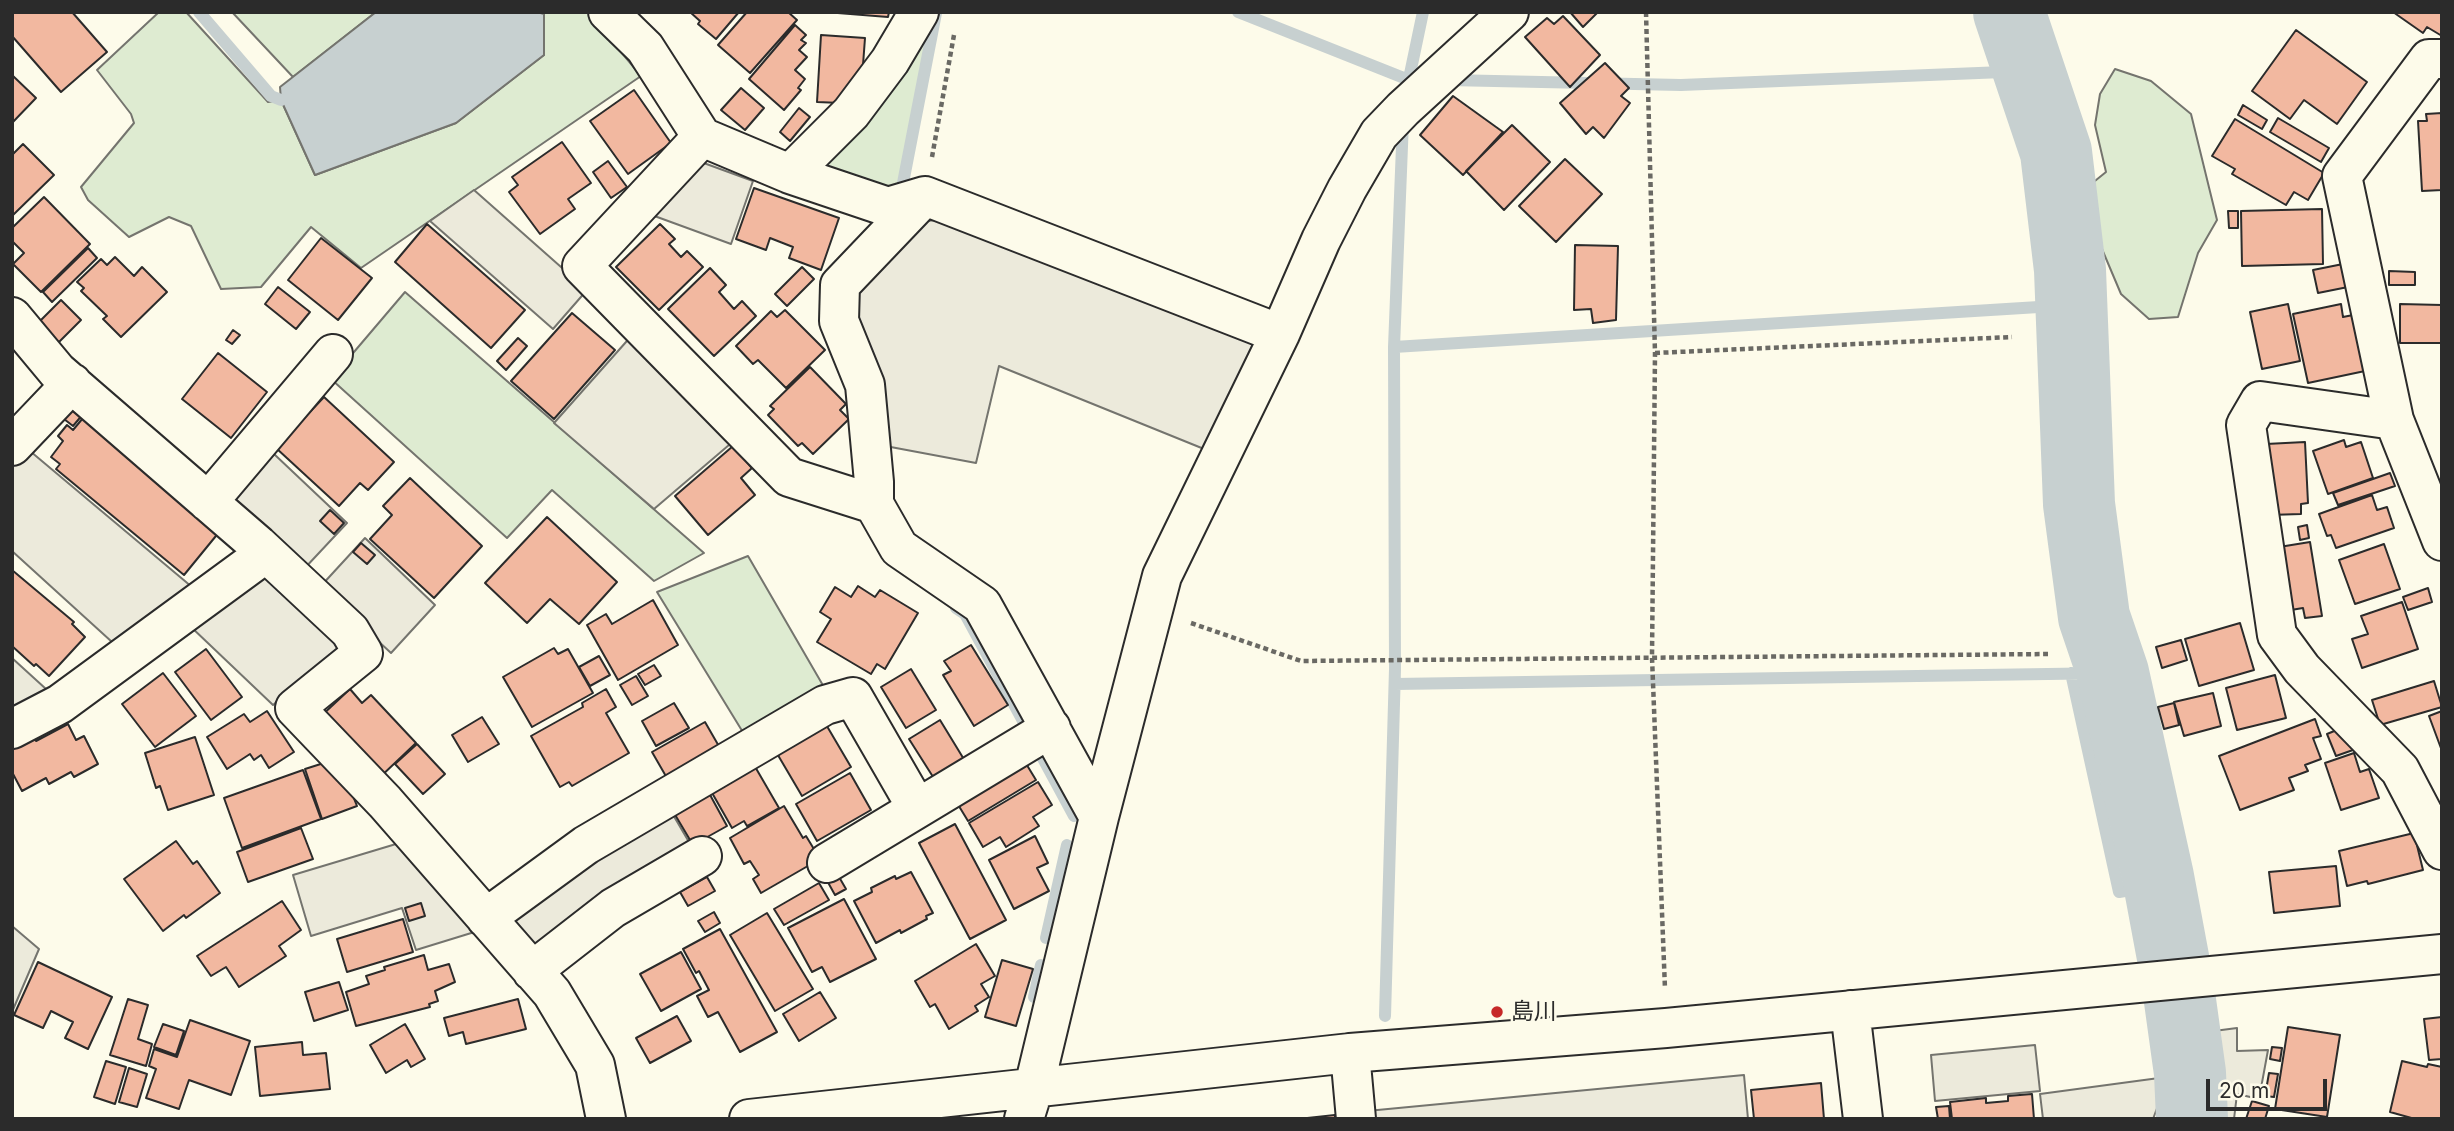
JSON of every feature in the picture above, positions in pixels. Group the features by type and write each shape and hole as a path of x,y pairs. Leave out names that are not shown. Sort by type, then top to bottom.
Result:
{"street":[{"path":"607,12 645,48 702,137 790,174 888,207 925,196 1280,334"},
{"path":"790,174 851,113 890,61 919,12"},
{"path":"1029,1103 1099,817 1162,576 1280,334 1346,189 1379,134 1509,12"},
{"path":"2442,59 2429,60 2342,176 2394,420 2442,541"},
{"path":"702,137 582,266 789,477 874,504"},
{"path":"925,196 839,285 839,321 865,385 874,504 899,548 982,605 1099,817"},
{"path":"12,317 57,371 266,552 350,631 363,653 295,708 385,802 552,993 595,1065 606,1119"},
{"path":"208,502 333,354"},
{"path":"12,446 72,383"},
{"path":"2394,420 2260,401 2246,425 2277,635 2302,668 2400,770 2442,850"},
{"path":"12,729 60,704 266,552"},
{"path":"486,918 586,845 825,705 853,697 917,808"},
{"path":"827,863 1051,728"},
{"path":"532,971 612,908 702,856"},
{"path":"749,1119 1029,1103 1350,1053 1666,1028 2442,954"},
{"path":"1850,1010 1863,1119"},
{"path":"1350,1053 1356,1119"}],"path":[{"path":"1646,12 1655,353 1652,657 1666,1028"},
{"path":"925,196 956,25"},
{"path":"1655,353 2012,337"},
{"path":"1153,609 1301,661 2048,654"}],"green space":[{"path":"159,12 186,12 268,102 281,100 315,175 456,123 544,55 544,15 537,12 588,12 641,76 361,268 311,227 261,287 221,289 191,226 169,217 129,237 88,200 81,187 134,123 131,114 97,70"},
{"path":"232,12 376,12 293,77"},
{"path":"933,12 938,12 906,188 898,192 814,165"},
{"path":"2115,69 2151,81 2191,114 2217,220 2198,253 2178,317 2149,319 2121,294 2099,242 2085,189 2106,172 2095,125 2100,94"},
{"path":"405,292 704,553 654,581 552,490 507,538 331,379"},
{"path":"748,556 828,694 752,747 657,592"}],"shaded area":[{"path":"376,12 537,12 544,14 544,55 456,123 315,175 281,100 280,87"},
{"path":"701,162 753,181 731,244 649,214"},
{"path":"474,190 587,290 553,329 430,221"},
{"path":"948,219 1257,345 1209,451 999,366 976,463 880,445 846,289 905,223"},
{"path":"634,333 736,439 654,509 554,423"},
{"path":"24,446 192,587 112,642 12,551 12,460"},
{"path":"274,454 347,523 303,570 229,502"},
{"path":"365,538 435,605 391,653 320,587"},
{"path":"256,576 273,577 337,634 337,653 273,705 190,626"},
{"path":"12,658 46,689 12,708"},
{"path":"672,813 696,854 538,960 497,915"},
{"path":"406,841 481,930 416,950 402,908 311,936 293,875"},
{"path":"12,926 39,949 12,1012"},
{"path":"2237,1028 2237,1051 2268,1050 2259,1099 2237,1094 2234,1119 2210,1119 2214,1031"},
{"path":"2035,1045 2040,1091 1935,1101 1931,1055"},
{"path":"1744,1075 1748,1119 1368,1119 1367,1111"},
{"path":"2159,1078 2159,1103 2153,1119 2043,1119 2040,1094"}],"building":[{"path":"12,12 72,12 107,52 61,92 12,36"},
{"path":"690,12 739,12 716,39 698,24 700,21"},
{"path":"747,12 788,12 797,20 750,73 718,45"},
{"path":"825,12 889,12 888,17"},
{"path":"1570,12 1598,12 1583,27"},
{"path":"2393,12 2442,12 2442,36 2427,27 2423,33"},
{"path":"1563,16 1600,55 1570,87 1525,37 1547,18 1554,24"},
{"path":"795,25 806,35 801,40 806,43 799,50 807,57 795,70 805,79 798,88 801,90 784,110 749,79"},
{"path":"2296,30 2367,82 2337,124 2304,100 2290,119 2252,91"},
{"path":"821,35 865,38 863,65 841,103 817,102"},
{"path":"1605,63 1629,88 1621,96 1630,103 1604,138 1593,127 1586,134 1560,103"},
{"path":"12,75 36,98 12,123"},
{"path":"741,88 764,108 745,130 721,110"},
{"path":"634,90 671,143 628,174 590,121"},
{"path":"1453,96 1503,132 1463,175 1420,135"},
{"path":"2243,105 2267,120 2262,129 2238,115"},
{"path":"799,108 810,117 790,141 780,132"},
{"path":"2442,113 2442,190 2422,191 2418,121 2427,121 2426,114"},
{"path":"2278,118 2329,148 2321,162 2270,132"},
{"path":"2235,119 2324,173 2308,200 2294,192 2286,205 2232,174 2235,169 2212,156"},
{"path":"1512,125 1550,162 1504,210 1466,171"},
{"path":"562,142 591,183 568,199 575,209 540,234 509,192 518,185 512,177"},
{"path":"23,144 54,175 12,216 12,155"},
{"path":"1565,159 1602,194 1556,242 1519,206"},
{"path":"608,161 627,187 611,198 593,172"},
{"path":"754,188 839,218 821,270 789,258 793,247 770,238 766,250 736,239"},
{"path":"44,197 90,244 41,292 13,264 24,253 12,241 12,228"},
{"path":"2322,209 2323,264 2242,266 2241,211"},
{"path":"2228,211 2238,211 2238,228 2229,228"},
{"path":"427,224 525,310 491,348 395,262"},
{"path":"660,224 675,239 669,244 681,257 687,251 703,267 659,310 616,267"},
{"path":"321,238 372,278 338,320 288,280"},
{"path":"1575,245 1618,246 1616,320 1593,323 1591,309 1574,310"},
{"path":"88,248 97,258 52,302 43,292"},
{"path":"115,257 134,276 142,267 167,292 121,337 103,319 107,316 81,291 84,288 77,282 101,259 107,265"},
{"path":"2343,264 2348,287 2318,293 2313,270"},
{"path":"802,267 814,279 787,306 775,294"},
{"path":"710,268 726,285 719,292 734,309 742,301 756,316 714,356 668,309"},
{"path":"2389,271 2415,272 2415,285 2389,285"},
{"path":"278,287 310,312 296,329 265,304"},
{"path":"61,300 81,320 58,343 38,323"},
{"path":"2288,304 2300,361 2262,369 2250,312"},
{"path":"2341,304 2343,317 2353,315 2365,371 2308,383 2293,314"},
{"path":"2400,304 2442,305 2442,343 2400,343"},
{"path":"785,310 825,350 786,388 758,360 753,364 736,346 771,311 777,317"},
{"path":"572,313 615,350 554,419 511,381"},
{"path":"233,330 240,335 232,344 226,340"},
{"path":"518,338 527,346 506,370 497,361"},
{"path":"218,353 267,392 231,438 182,399"},
{"path":"810,367 846,404 840,410 849,419 813,454 802,443 798,446 768,415 774,409 770,406"},
{"path":"324,397 394,462 368,490 360,483 339,506 276,448"},
{"path":"76,406 84,413 73,426 64,419"},
{"path":"83,418 220,531 184,575 56,469 60,464 51,457 63,441 58,436 67,425 73,430"},
{"path":"2344,440 2346,447 2361,442 2373,478 2328,494 2313,451"},
{"path":"2305,442 2308,503 2301,504 2301,514 2269,515 2266,444"},
{"path":"733,446 752,468 741,478 755,495 708,535 675,496"},
{"path":"2390,473 2395,486 2338,505 2333,493"},
{"path":"410,478 482,546 434,598 370,539 392,515 383,506"},
{"path":"2372,495 2377,510 2387,507 2394,528 2336,548 2331,535 2327,536 2319,514"},
{"path":"330,510 344,523 334,534 320,521"},
{"path":"547,517 617,582 579,624 550,599 527,623 485,583"},
{"path":"2307,525 2309,538 2300,540 2298,527"},
{"path":"2310,542 2322,616 2305,618 2303,608 2291,610 2273,548"},
{"path":"361,543 375,555 367,564 353,552"},
{"path":"2384,544 2400,589 2355,604 2339,560"},
{"path":"12,570 74,622 72,624 85,637 49,676 12,646"},
{"path":"858,586 875,597 880,590 918,613 885,669 877,664 871,674 817,642 831,619 820,612 835,587 851,597"},
{"path":"2428,588 2432,602 2408,610 2403,597"},
{"path":"653,600 678,645 618,680 587,625 606,614 612,624"},
{"path":"2402,602 2418,649 2362,668 2352,639 2368,634 2361,616"},
{"path":"2240,623 2254,670 2199,686 2185,639"},
{"path":"2181,640 2187,660 2162,668 2156,647"},
{"path":"971,645 1008,705 974,726 943,675 951,671 944,661"},
{"path":"554,648 558,654 568,649 593,693 532,727 503,677"},
{"path":"206,649 242,697 211,720 175,672"},
{"path":"599,656 610,675 590,686 579,667"},
{"path":"654,665 661,676 645,685 638,674"},
{"path":"911,669 936,710 906,728 881,687"},
{"path":"163,673 196,716 155,747 122,704"},
{"path":"2275,675 2286,718 2237,730 2226,688"},
{"path":"636,676 648,696 632,705 620,685"},
{"path":"2434,681 2442,707 2380,725 2372,700"},
{"path":"350,689 362,703 371,695 416,743 377,780 319,718"},
{"path":"606,689 616,707 606,713 629,753 572,786 569,782 560,787 531,736 583,707 582,703"},
{"path":"2213,693 2221,726 2184,736 2174,702"},
{"path":"674,703 689,728 656,746 642,721"},
{"path":"2174,703 2179,725 2164,729 2158,707"},
{"path":"267,711 294,752 269,768 261,755 254,760 250,754 227,769 207,737 244,714 250,722"},
{"path":"2442,711 2442,751 2429,716"},
{"path":"821,716 851,767 802,796 772,745"},
{"path":"482,717 499,744 468,762 452,735"},
{"path":"2315,719 2321,736 2313,738 2321,759 2305,765 2308,771 2289,778 2294,790 2240,810 2219,756"},
{"path":"940,720 965,761 935,780 909,739"},
{"path":"705,722 724,755 671,785 652,752"},
{"path":"68,724 76,740 84,736 98,764 74,777 71,772 49,784 46,778 22,791 12,772 12,749 34,738 36,741"},
{"path":"2344,727 2353,750 2336,756 2327,734"},
{"path":"195,737 214,795 168,810 160,786 156,788 145,753"},
{"path":"417,744 445,774 423,794 395,764"},
{"path":"2354,753 2360,772 2369,769 2379,798 2341,810 2325,763"},
{"path":"1022,757 1036,780 968,821 954,798"},
{"path":"750,758 779,808 747,826 744,821 732,828 707,784"},
{"path":"327,762 347,781 357,806 322,819 305,769"},
{"path":"303,770 321,819 242,848 224,798"},
{"path":"850,773 871,810 817,841 796,804"},
{"path":"1038,782 1052,805 1033,817 1039,826 1006,847 1000,837 983,847 969,823"},
{"path":"709,793 727,826 693,845 674,813"},
{"path":"784,806 803,838 806,836 820,859 761,893 753,879 759,875 750,861 744,864 730,838"},
{"path":"955,824 1006,920 970,939 919,843"},
{"path":"301,828 313,859 248,882 237,852"},
{"path":"2414,833 2423,870 2368,884 2367,881 2347,886 2339,851"},
{"path":"1035,836 1048,863 1037,868 1049,891 1014,909 989,860"},
{"path":"176,841 193,864 197,861 220,893 163,931 124,879"},
{"path":"2336,866 2340,906 2274,913 2269,872"},
{"path":"835,870 846,889 835,895 825,877"},
{"path":"911,872 933,913 901,933 900,930 876,943 854,901 872,892 871,888 895,876 896,879"},
{"path":"707,877 715,891 688,906 680,892"},
{"path":"819,883 829,900 784,925 774,909"},
{"path":"844,899 876,959 830,982 822,967 812,972 788,928"},
{"path":"282,901 301,930 279,946 286,956 239,987 226,967 211,976 197,956"},
{"path":"421,903 425,916 409,921 405,908"},
{"path":"714,912 720,923 705,932 698,921"},
{"path":"767,913 813,989 775,1011 730,935"},
{"path":"403,919 413,952 347,972 337,939"},
{"path":"720,929 777,1032 740,1052 718,1012 708,1017 697,996 709,990 683,949"},
{"path":"976,944 995,976 981,984 989,997 975,1006 978,1011 949,1029 935,1004 930,1007 915,981"},
{"path":"681,952 701,989 661,1011 640,974"},
{"path":"424,955 428,970 449,964 455,982 435,991 438,1001 429,1004 430,1007 356,1026 346,992 369,984 366,976 385,970 384,967"},
{"path":"1002,960 1033,969 1016,1026 985,1017"},
{"path":"38,962 112,997 88,1049 65,1038 73,1022 51,1011 43,1028 14,1015"},
{"path":"339,982 348,1010 314,1021 305,992"},
{"path":"820,992 836,1018 799,1041 783,1014"},
{"path":"128,999 148,1005 138,1039 152,1044 146,1066 110,1055"},
{"path":"518,999 526,1029 466,1044 463,1032 449,1036 444,1018"},
{"path":"677,1016 691,1041 650,1063 636,1038"},
{"path":"2442,1017 2442,1059 2429,1060 2424,1019"},
{"path":"190,1020 250,1041 231,1095 189,1080 179,1109 146,1098 156,1069 149,1066 154,1049 177,1057"},
{"path":"163,1024 184,1031 176,1055 154,1047"},
{"path":"405,1024 425,1059 411,1067 407,1060 386,1073 370,1045"},
{"path":"2288,1027 2340,1035 2327,1117 2275,1109"},
{"path":"302,1042 303,1055 326,1053 330,1089 260,1096 255,1047"},
{"path":"2272,1047 2282,1048 2280,1061 2270,1059"},
{"path":"106,1061 126,1067 115,1104 94,1097"},
{"path":"2402,1061 2427,1067 2428,1064 2442,1067 2442,1119 2415,1119 2390,1112"},
{"path":"129,1068 147,1074 137,1107 119,1102"},
{"path":"2269,1073 2278,1074 2274,1097 2265,1096"},
{"path":"1821,1083 1824,1119 1754,1119 1751,1090"},
{"path":"2032,1094 2034,1119 1952,1119 1950,1102 1986,1098 1986,1103 2008,1101 2008,1096"},
{"path":"2252,1101 2269,1106 2265,1119 2246,1119"},
{"path":"1949,1106 1950,1119 1938,1119 1936,1107"},
{"path":"1335,1115 1335,1119 1298,1119"}],"waterway":[{"path":"199,12 271,96 281,100"},
{"path":"1238,12 1409,80 1416,80"},
{"path":"1406,93 1423,12"},
{"path":"2009,12 2056,152 2070,270 2079,504 2094,617 2113,673 2158,877 2177,979 2190,1073 2192,1119"},
{"path":"903,183 936,13"},
{"path":"1448,80 1681,85 2028,71"},
{"path":"1385,1016 1395,669 1394,347 1403,121"},
{"path":"1394,347 2071,305"},
{"path":"956,608 965,614 1023,721"},
{"path":"2071,673 2119,892 2159,885"},
{"path":"1395,684 2113,673"},
{"path":"1040,753 1074,816"},
{"path":"1046,938 1067,845"},
{"path":"1034,997 1041,965"}],"place":[{"name":"島川","path":"1497,1012"}]}
